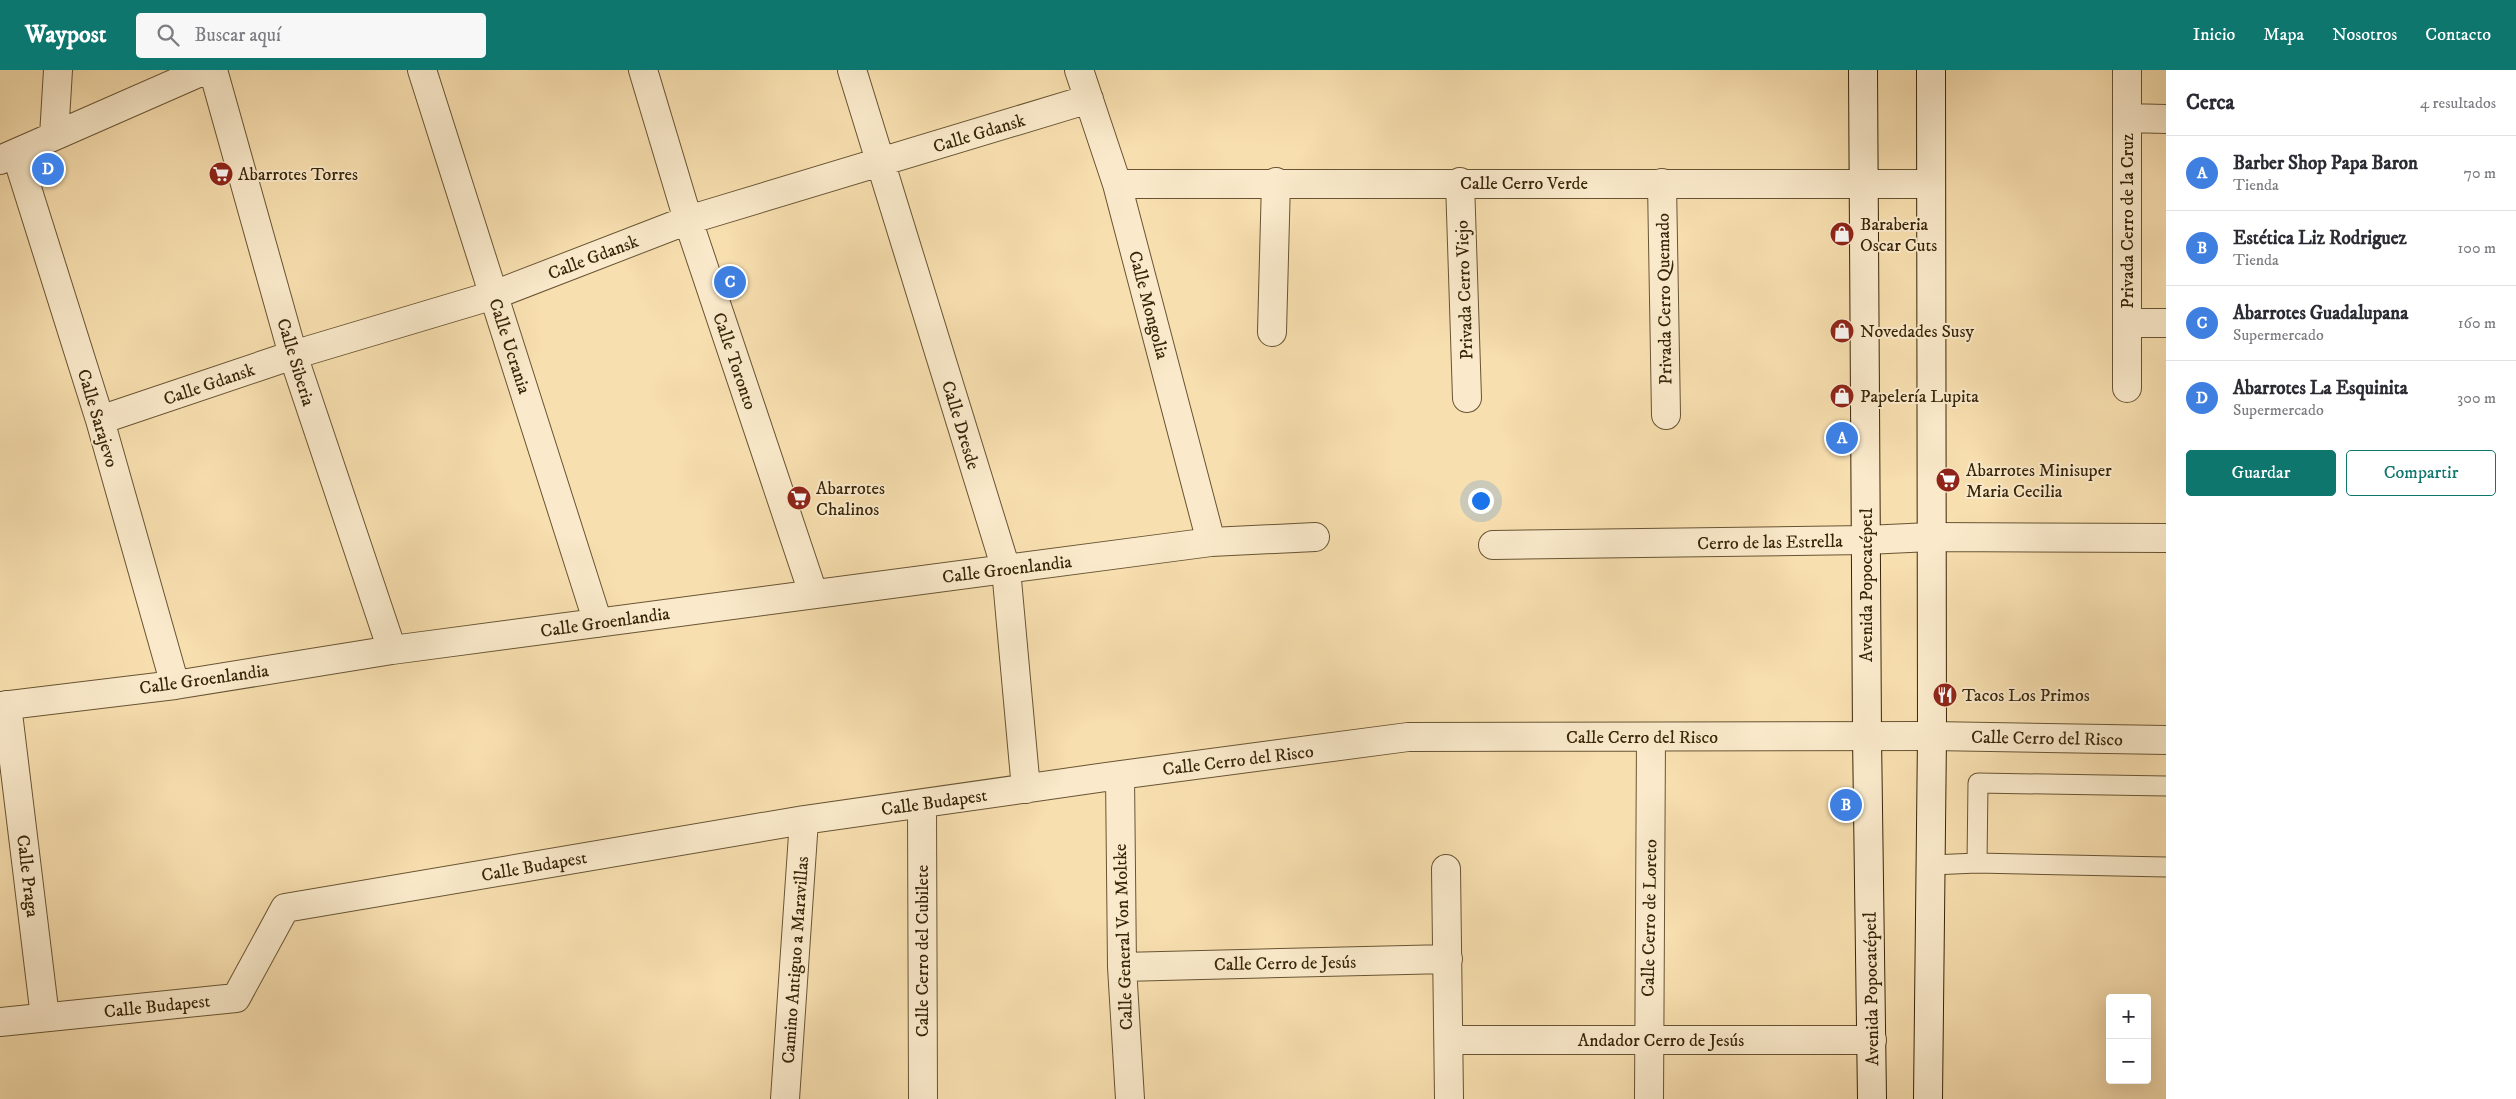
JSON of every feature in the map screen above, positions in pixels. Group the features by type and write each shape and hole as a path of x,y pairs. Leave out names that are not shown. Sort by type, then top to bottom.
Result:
{"street":[{"path":"54,136 58,70"},
{"path":"8,157 205,70"},
{"name":"Calle Siberia","path":"213,70 293,355 392,650"},
{"name":"Calle Ucrania","path":"422,70 598,623"},
{"name":"Calle Toronto","path":"643,70 688,220 814,593"},
{"name":"Calle Dresde","path":"852,70 1006,569 1026,789"},
{"name":"Calle Mongolia","path":"1079,70 1118,184 1211,542"},
{"name":"Avenida Popocatépetl","path":"1864,70 1863,184 1867,736 1872,1099"},
{"path":"1928,1099 1932,736 1931,70"},
{"name":"Privada Cerro de la Cruz","path":"2126,70 2127,388"},
{"name":"Calle Gdansk","path":"100,420 293,355 494,295 688,220 1089,99"},
{"name":"Privada Cerro de la Cruz","path":"2127,118 2166,119"},
{"name":"Calle Sarajevo","path":"8,157 100,420 175,685"},
{"path":"1272,332 1276,182"},
{"name":"Calle Cerro Verde","path":"1118,184 1460,182 1931,184"},
{"name":"Privada Cerro Viejo","path":"1460,182 1467,398"},
{"name":"Privada Cerro Quemado","path":"1662,183 1666,415"},
{"name":"Privada Cerro de la Cruz","path":"2127,323 2166,323"},
{"name":"Calle Groenlandia","path":"4,705 175,685 392,650 1211,542 1315,537"},
{"name":"Cerro de las Estrella","path":"1493,545 1866,540 1931,537 2166,538"},
{"name":"Calle Praga","path":"4,705 46,1017"},
{"name":"Calle Cerro del Risco","path":"1120,775 1408,737 1932,736 2166,740"},
{"name":"Calle Cerro de Loreto","path":"1649,1099 1651,738"},
{"name":"Calle Budapest","path":"0,1022 236,998 285,908 804,820 1120,775"},
{"name":"Calle General Von Moltke","path":"1120,775 1122,966 1130,1099"},
{"name":"Calle Cerro del Cubilete","path":"922,804 923,1099"},
{"name":"Camino Antiguo a Maravillas","path":"785,1099 804,820"},
{"path":"1446,869 1449,1099"},
{"name":"Calle Cerro de Jesús","path":"1122,966 1448,959"},
{"name":"Andador Cerro de Jesús","path":"1449,1040 1872,1040"}],"lane":[{"path":"1977,863 1978,783 2166,786"},
{"path":"1930,865 1977,863 2166,868"}],"place":[{"name":"Abarrotes La Esquinita","path":"48,169"},
{"name":"Abarrotes Torres","path":"221,174"},
{"name":"Baraberia Oscar Cuts","path":"1842,234"},
{"name":"Abarrotes Guadalupana","path":"730,282"},
{"name":"Novedades Susy","path":"1842,331"},
{"name":"Papelería Lupita","path":"1842,396"},
{"name":"Barber Shop Papa Baron","path":"1842,438"},
{"name":"Abarrotes Minisuper Maria Cecilia","path":"1948,480"},
{"name":"Abarrotes Chalinos","path":"799,498"},
{"name":"Tacos Los Primos","path":"1945,695"},
{"name":"Estética Liz Rodriguez","path":"1846,805"}]}
